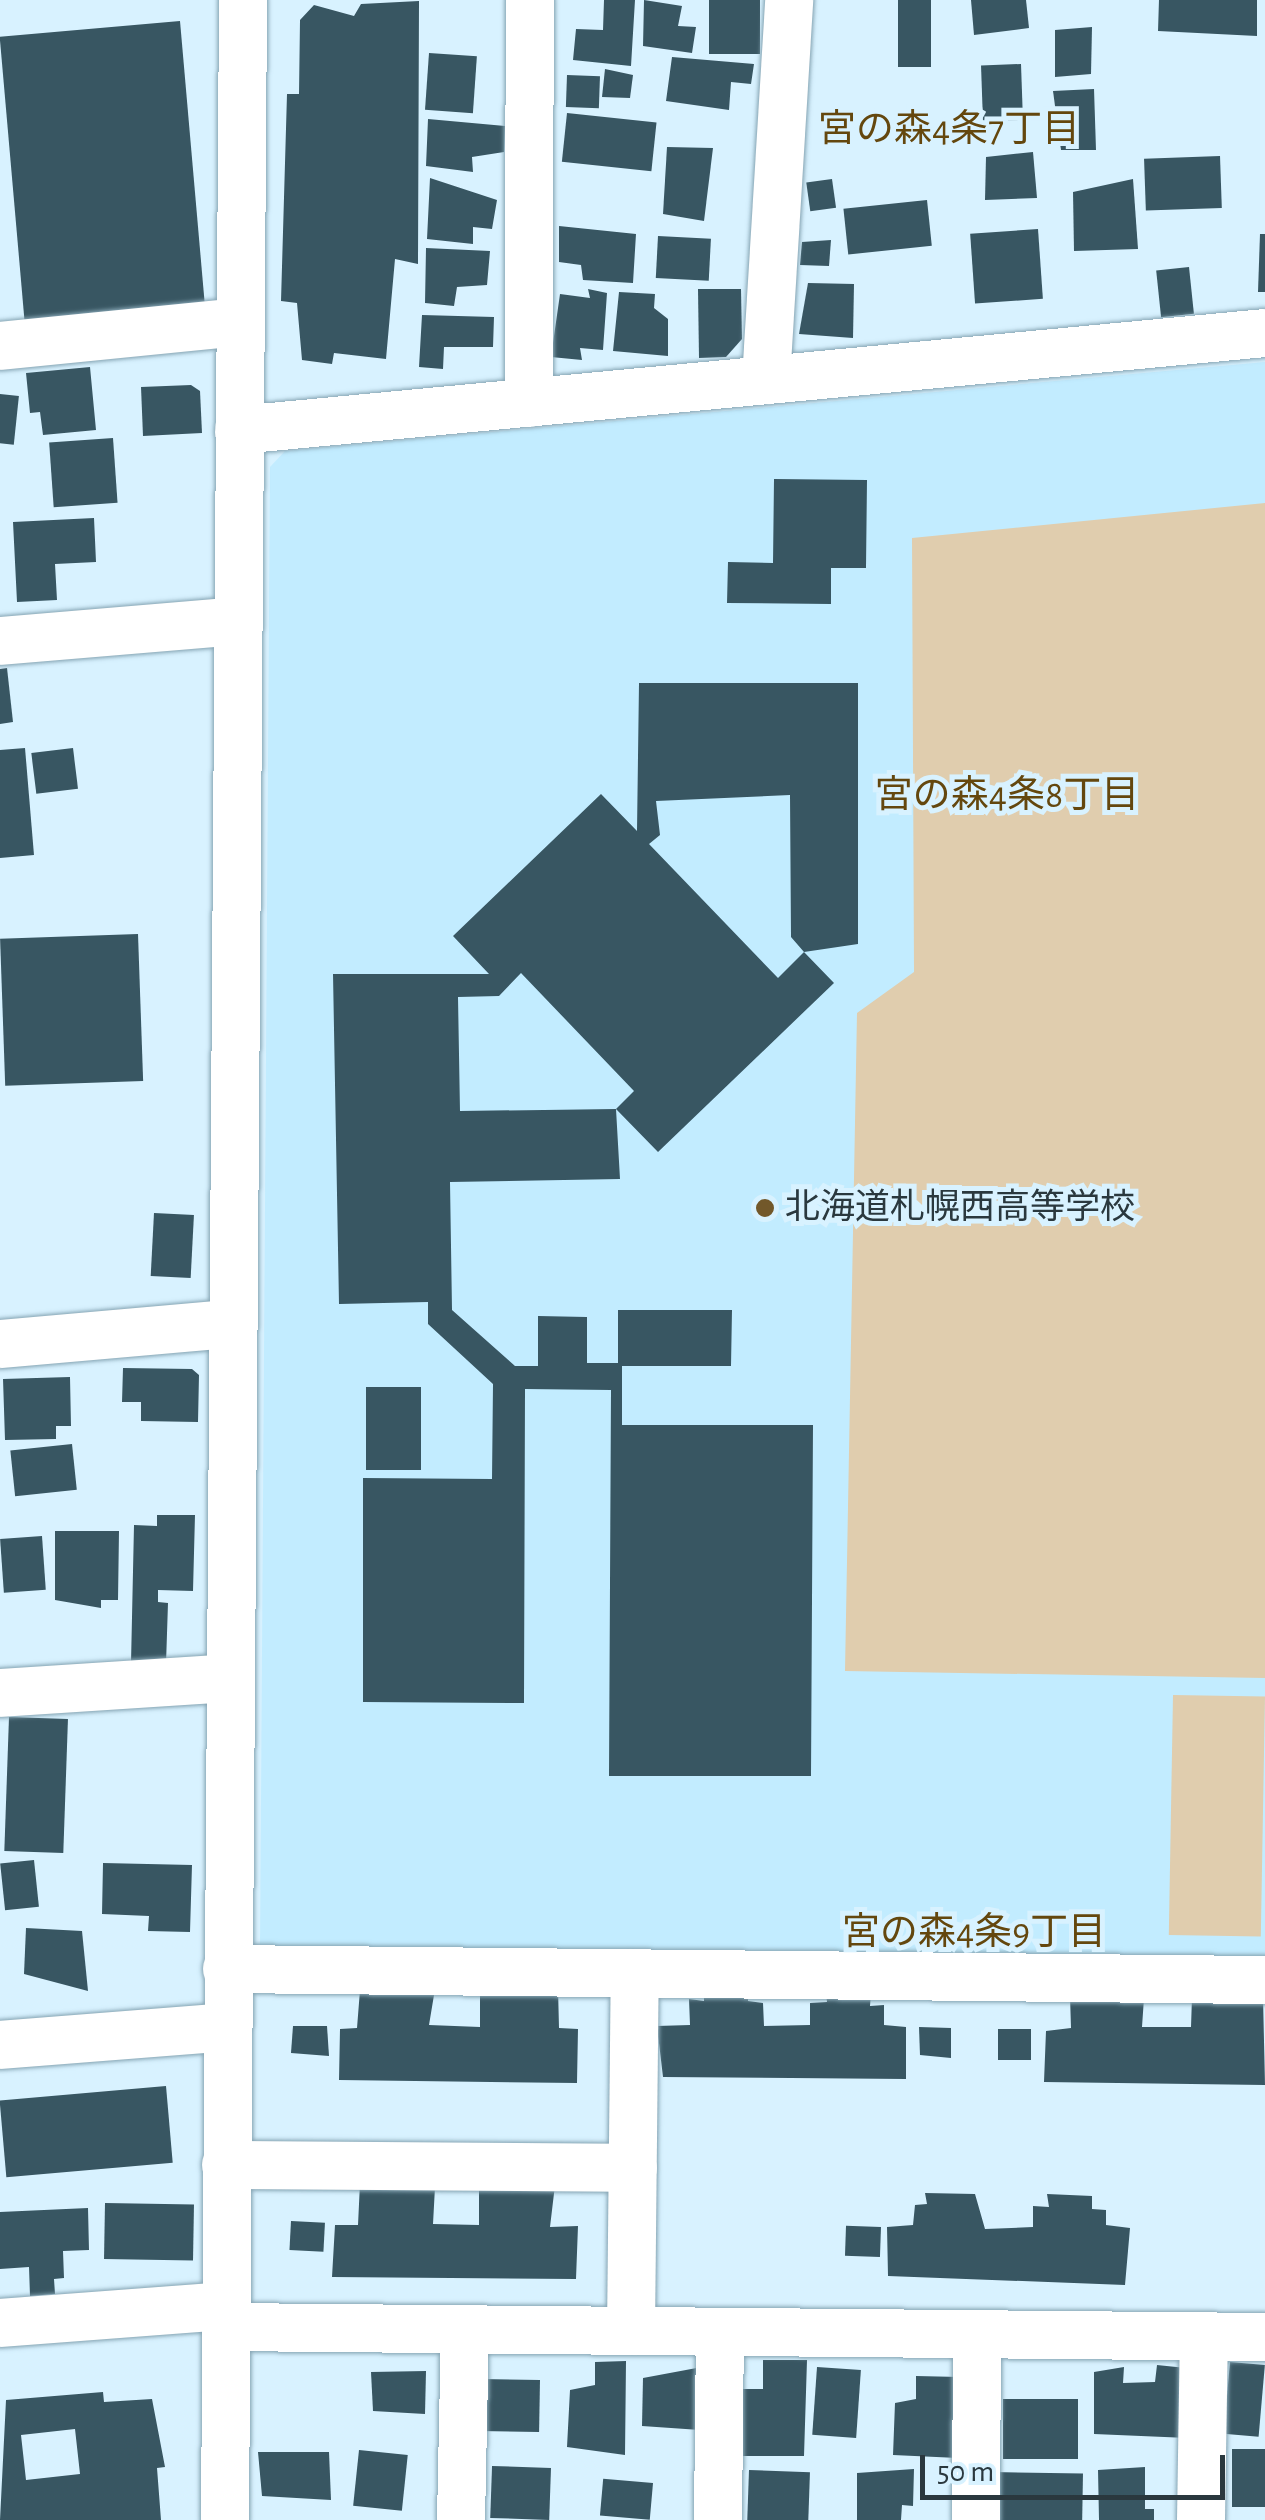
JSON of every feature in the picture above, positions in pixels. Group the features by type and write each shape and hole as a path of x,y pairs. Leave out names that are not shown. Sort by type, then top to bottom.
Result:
{"street":[{"path":"225,2520 230,1324 243,0"},
{"path":"529,403 530,0"},
{"path":"766,380 788,0"},
{"path":"0,346 240,322"},
{"path":"239,430 1265,333"},
{"path":"0,641 237,621"},
{"path":"0,1344 230,1324"},
{"path":"0,1692 228,1678"},
{"path":"227,1969 1265,1980"},
{"path":"631,2331 636,1973"},
{"path":"0,2045 227,2027"},
{"path":"226,2166 632,2168"},
{"path":"0,2323 226,2317 465,2329 1265,2336"},
{"path":"462,2520 465,2329"},
{"path":"718,2520 720,2332"},
{"path":"976,2520 978,2334"},
{"path":"1201,2520 1204,2336"}],"shaded area":[{"name":"北海道札幌西高等学校","path":"1265,362 1265,1962 260,1949 270,467 285,451"},
{"path":"1265,503 1265,1678 845,1671 857,1013 914,972 912,538"},
{"path":"1173,1695 1265,1697 1261,1937 1169,1935"}],"building":[{"path":"604,0 635,0 631,66 573,60 576,29 603,30"},
{"path":"644,0 682,6 678,26 696,27 692,53 643,46"},
{"path":"709,0 760,0 760,54 709,54"},
{"path":"898,0 931,0 931,67 898,67"},
{"path":"971,0 1026,0 1029,28 974,35"},
{"path":"1159,0 1257,0 1257,36 1158,31"},
{"path":"419,1 418,264 395,259 386,359 334,353 332,364 302,360 297,303 281,301 287,94 299,94 300,20 314,5 354,16 361,4"},
{"path":"180,21 205,307 25,323 0,37"},
{"path":"1092,27 1091,74 1055,77 1055,30"},
{"path":"429,53 477,56 473,113 425,110"},
{"path":"672,57 754,64 751,84 731,82 729,110 666,101"},
{"path":"1021,64 1023,120 983,121 981,65"},
{"path":"605,69 633,75 630,98 602,97"},
{"path":"567,75 600,76 599,108 566,107"},
{"path":"1094,89 1096,150 1061,150 1053,91"},
{"path":"567,113 657,122 651,171 562,162"},
{"path":"428,119 505,126 504,152 472,157 473,172 426,166"},
{"path":"667,147 713,148 704,221 663,214"},
{"path":"1033,152 1037,198 985,200 986,157"},
{"path":"1220,156 1222,208 1146,211 1144,159"},
{"path":"430,178 497,200 492,229 473,227 473,244 427,239"},
{"path":"832,179 836,208 810,211 806,183"},
{"path":"1133,179 1138,249 1074,251 1073,192"},
{"path":"927,200 932,246 848,255 843,209"},
{"path":"559,226 636,234 633,283 583,280 581,265 559,262"},
{"path":"1038,229 1043,299 975,304 970,234"},
{"path":"1260,234 1265,234 1265,292 1258,292"},
{"path":"658,236 711,239 709,281 656,278"},
{"path":"831,240 829,266 800,265 802,242"},
{"path":"426,248 490,251 487,285 457,287 454,306 425,303"},
{"path":"1189,267 1194,314 1161,317 1156,270"},
{"path":"808,283 854,284 853,338 799,334"},
{"path":"588,289 607,293 603,350 580,348 582,360 551,357 560,294 590,298"},
{"path":"698,289 741,289 742,339 726,357 699,358"},
{"path":"619,292 655,294 654,308 668,319 668,356 613,351"},
{"path":"422,315 494,317 493,347 444,347 443,369 419,367"},
{"path":"90,367 96,430 43,435 40,412 30,413 26,373"},
{"path":"191,385 200,391 202,433 143,436 141,387"},
{"path":"0,394 19,396 14,445 0,443"},
{"path":"113,438 118,503 54,507 49,442"},
{"path":"774,479 867,480 866,568 831,568 831,604 727,603 728,562 773,563"},
{"path":"94,518 96,562 55,564 57,600 17,602 13,522"},
{"path":"7,668 13,722 0,724 0,669"},
{"path":"639,683 858,683 858,944 804,952 834,983 658,1152 616,1109 620,1179 450,1182 452,1310 515,1366 538,1366 538,1316 587,1317 587,1363 618,1363 618,1310 732,1310 731,1366 622,1366 622,1425 813,1425 811,1776 609,1776 611,1390 525,1389 524,1703 363,1702 363,1478 492,1479 493,1384 428,1324 428,1302 339,1304 333,974 489,974 453,936 601,794 637,831","holes":["790,795 791,937 804,952 778,978 649,844 660,835 656,801","521,973 634,1091 616,1109 460,1111 458,997 499,996"]},
{"path":"25,748 34,855 0,858 0,750"},
{"path":"73,748 78,789 36,794 31,753"},
{"path":"138,934 143,1081 5,1086 0,939"},
{"path":"154,1213 194,1215 191,1278 151,1276"},
{"path":"123,1368 192,1369 199,1375 198,1422 141,1421 141,1402 122,1402"},
{"path":"70,1377 71,1426 56,1426 56,1439 5,1440 3,1379"},
{"path":"366,1387 421,1387 421,1470 366,1470"},
{"path":"72,1444 77,1490 15,1496 10,1450"},
{"path":"157,1515 195,1515 193,1591 158,1590 158,1602 168,1603 166,1664 131,1663 134,1525 157,1526"},
{"path":"55,1531 119,1531 118,1600 101,1600 101,1608 55,1600"},
{"path":"42,1536 46,1590 4,1593 0,1539"},
{"path":"9,1717 68,1719 63,1853 4,1851"},
{"path":"34,1860 39,1907 5,1910 0,1864"},
{"path":"103,1863 192,1865 190,1932 148,1931 149,1916 102,1914"},
{"path":"26,1928 82,1931 88,1991 24,1974"},
{"path":"558,1988 559,2028 578,2029 577,2083 339,2080 340,2029 357,2028 360,1990 435,1989 429,2025 480,2027 480,1990"},
{"path":"704,1989 748,1991 748,2001 763,2003 764,2026 810,2025 810,2003 827,2002 826,1993 871,1993 870,2006 884,2005 884,2025 906,2027 906,2079 663,2077 657,2026 690,2025 689,1999 704,2001"},
{"path":"1070,1996 1144,1998 1142,2027 1191,2027 1192,1997 1263,1997 1265,2085 1044,2082 1046,2031 1071,2028"},
{"path":"293,2026 327,2026 329,2056 291,2053"},
{"path":"919,2027 951,2028 951,2058 920,2055"},
{"path":"998,2029 1031,2029 1031,2060 998,2060"},
{"path":"166,2086 173,2163 6,2177 0,2101"},
{"path":"360,2183 435,2187 433,2224 479,2225 479,2184 555,2185 550,2227 578,2226 576,2279 332,2277 335,2225 358,2225"},
{"path":"925,2193 975,2194 985,2229 1033,2227 1033,2206 1049,2207 1047,2194 1092,2196 1092,2209 1106,2210 1106,2225 1130,2228 1125,2285 888,2276 887,2227 913,2225 915,2205 927,2204"},
{"path":"105,2203 194,2205 193,2261 104,2259"},
{"path":"88,2208 89,2250 63,2251 64,2278 54,2279 55,2294 30,2296 29,2267 0,2269 0,2212"},
{"path":"291,2221 325,2223 323,2252 289,2250"},
{"path":"846,2226 881,2227 880,2257 845,2256"},
{"path":"763,2360 807,2360 804,2456 729,2456 736,2389 763,2389"},
{"path":"626,2361 625,2455 567,2447 570,2390 595,2385 595,2362"},
{"path":"1230,2362 1265,2365 1259,2437 1224,2434"},
{"path":"1157,2365 1186,2368 1188,2438 1094,2434 1094,2372 1124,2367 1123,2383 1155,2382"},
{"path":"702,2367 700,2430 642,2426 643,2378"},
{"path":"817,2367 861,2370 856,2438 812,2435"},
{"path":"426,2371 425,2414 373,2411 371,2372"},
{"path":"916,2376 960,2377 958,2458 893,2455 895,2403 916,2399"},
{"path":"480,2379 540,2380 539,2432 479,2431"},
{"path":"103,2392 104,2402 152,2399 165,2467 157,2468 161,2520 0,2520 6,2400","holes":["75,2429 80,2474 26,2480 21,2435"]},
{"path":"1003,2399 1078,2399 1078,2459 1003,2459"},
{"path":"1232,2449 1265,2449 1265,2507 1232,2507"},
{"path":"359,2450 408,2455 402,2511 353,2506"},
{"path":"258,2452 329,2452 331,2500 262,2496"},
{"path":"492,2466 551,2468 549,2520 490,2518"},
{"path":"1145,2467 1145,2509 1154,2509 1154,2520 1099,2520 1098,2470"},
{"path":"914,2469 913,2506 902,2505 901,2520 857,2520 857,2473"},
{"path":"749,2470 810,2472 808,2520 747,2520"},
{"path":"992,2472 1083,2474 1082,2520 991,2520"},
{"path":"603,2479 653,2483 650,2520 600,2516"}],"place":[{"name":"北海道札幌西高等学校","path":"765,1208"}],"district":[{"name":"宮の森4条7丁目","path":"949,131"},
{"name":"宮の森4条8丁目","path":"1007,797"},
{"name":"宮の森4条9丁目","path":"974,1934"}]}
